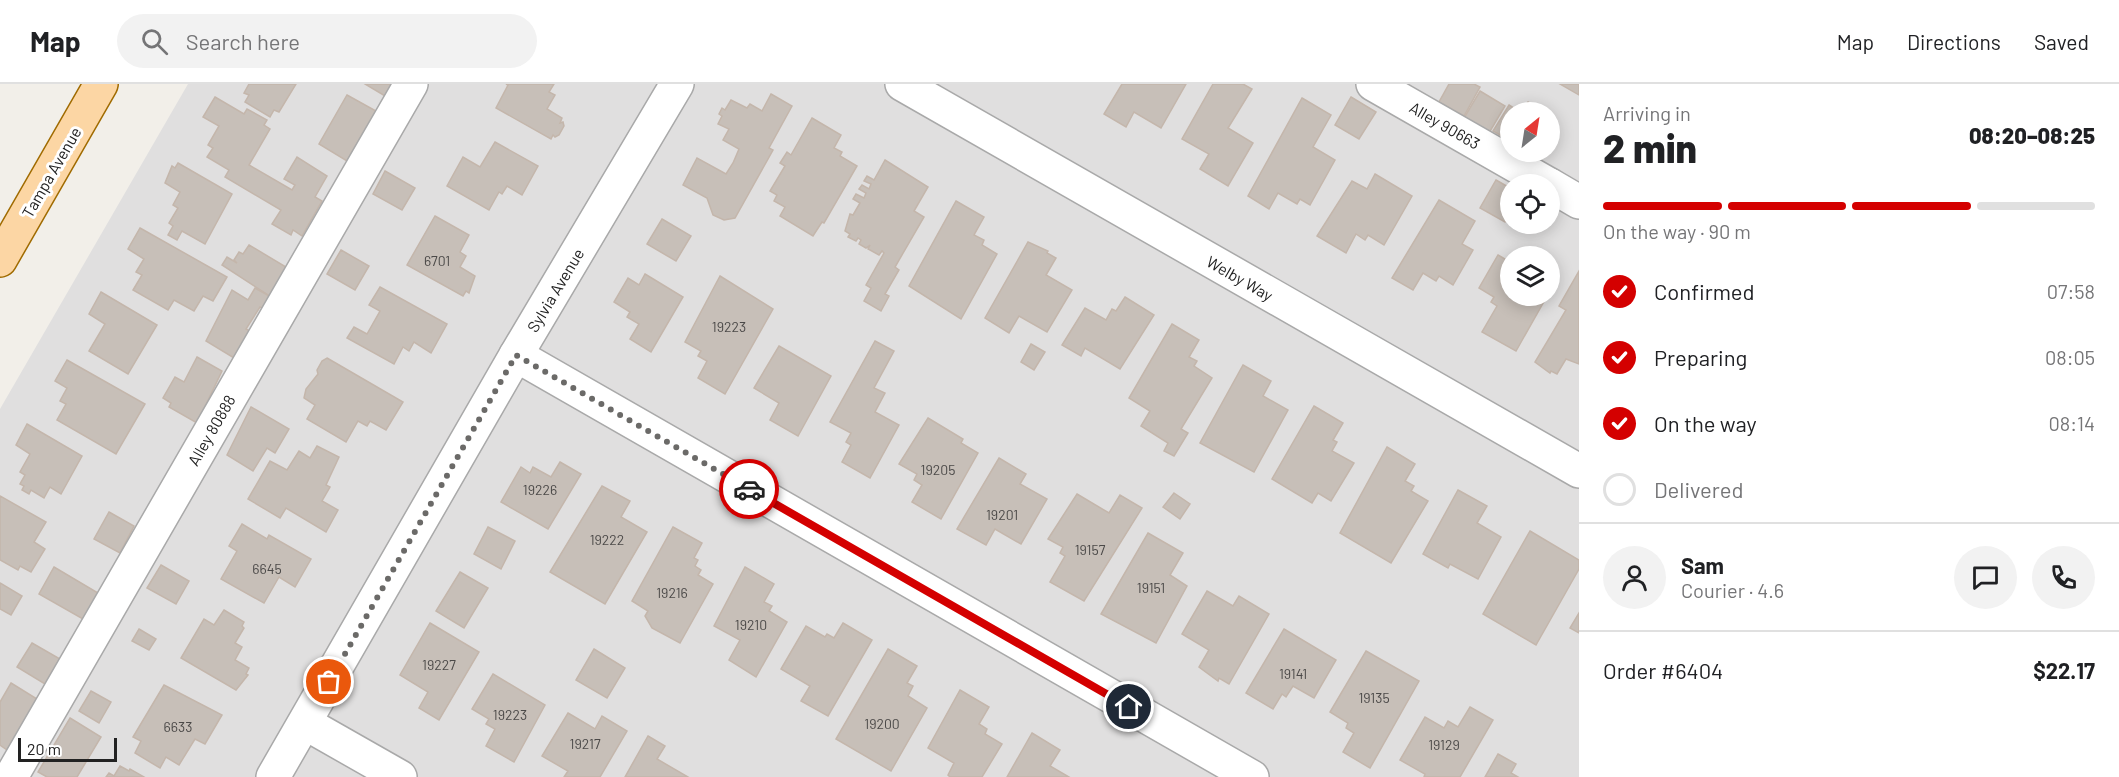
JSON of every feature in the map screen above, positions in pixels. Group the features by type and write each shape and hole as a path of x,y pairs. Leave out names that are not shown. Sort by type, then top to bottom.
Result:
{"main road":[{"name":"Tampa Avenue","path":"0,260 102,84"}],"street":[{"name":"Alley 80888","path":"11,777 411,84"},
{"name":"Sylvia Avenue","path":"273,777 516,355 677,84"},
{"name":"Welby Way","path":"902,84 1579,471"},
{"name":"Alley 90663","path":"1373,84 1530,174"},
{"name":"Alley 90663","path":"1560,191 1579,202"},
{"path":"516,355 1252,777"},
{"path":"305,723 400,777"}],"shaded area":[{"path":"188,84 1579,84 1579,777 0,777 0,409"}],"building":[{"path":"249,84 296,84 279,112 274,110 270,117 245,102 249,95 244,93"},
{"path":"365,84 392,84 385,96"},
{"path":"506,84 554,84 549,92 555,95 547,109 562,118 560,123 563,122 564,126 559,135 555,137 553,135 551,139 496,108 508,85"},
{"path":"1122,84 1186,84 1161,128 1134,112 1126,127 1104,114"},
{"path":"1213,84 1243,84 1252,89 1228,128 1253,143 1228,186 1200,169 1209,154 1182,139"},
{"path":"1449,84 1474,84 1480,87 1464,116 1439,102"},
{"path":"1560,84 1579,84 1579,95"},
{"path":"1480,91 1500,103 1500,114 1489,133 1464,118"},
{"path":"771,94 792,106 769,148 773,150 735,218 724,220 713,215 707,198 683,185 697,158 726,174 733,163 739,149 723,140 729,129 718,124 722,116 719,114 722,108 725,110 731,100 747,108 750,104 762,111"},
{"path":"347,95 376,111 347,161 319,144"},
{"path":"215,97 244,114 247,109 267,120 264,125 270,129 249,165 292,190 295,185 284,179 297,157 327,176 315,197 322,201 302,236 293,230 291,235 272,224 281,210 225,177 229,170 207,157 213,148 208,145 219,126 203,117"},
{"path":"1351,97 1376,112 1359,139 1335,125"},
{"path":"1302,98 1331,115 1313,147 1335,160 1310,205 1300,199 1297,204 1278,193 1269,209 1248,196"},
{"path":"812,118 841,135 834,148 842,152 840,156 857,166 824,223 822,222 813,236 780,216 785,207 774,201 777,195 770,191 785,166 780,163 787,152 791,155"},
{"path":"1500,120 1500,135 1493,131"},
{"path":"495,142 538,166 522,195 507,186 502,194 499,192 489,210 447,186 463,157 480,167"},
{"path":"885,160 928,187 914,211 924,217 895,267 899,270 885,294 889,296 881,311 864,301 871,288 866,285 884,253 882,251 879,255 868,249 870,245 866,248 859,244 861,240 858,238 856,241 848,237 850,234 845,231 850,214 853,215 860,203 853,199 856,194 864,198 866,193 859,189 862,185 869,189 871,184 864,181 867,176 874,180"},
{"path":"178,163 232,194 205,244 182,231 177,240 168,235 173,226 169,223 178,208 173,205 180,192 165,183 172,166 175,168"},
{"path":"385,171 415,188 402,210 373,194"},
{"path":"1375,174 1412,196 1384,245 1368,235 1365,240 1356,234 1346,253 1317,236 1352,181 1367,189"},
{"path":"1496,180 1500,182 1500,219 1480,208"},
{"path":"1439,200 1475,221 1462,244 1473,250 1453,285 1439,276 1436,281 1423,273 1413,290 1392,278"},
{"path":"956,201 984,217 974,235 984,240 982,245 997,254 961,319 909,286"},
{"path":"435,216 469,235 460,252 466,256 460,267 475,276 469,293 466,291 463,296 407,265"},
{"path":"662,219 691,236 676,261 647,244"},
{"path":"140,228 227,277 213,301 203,296 194,311 174,300 168,310 133,290 142,275 136,272 144,259 128,249"},
{"path":"1028,242 1048,251 1047,253 1056,258 1046,275 1072,290 1047,332 1019,316 1009,333 985,318"},
{"path":"249,245 286,267 271,297 222,265 227,257 237,263 234,260 239,252 243,254"},
{"path":"341,250 369,266 355,290 327,274"},
{"path":"1498,255 1500,256 1500,306 1541,306 1516,351 1482,332 1497,306 1491,302 1494,297 1479,288"},
{"path":"1579,271 1579,364 1566,359 1557,374 1551,371 1550,373 1535,362 1566,310 1559,306"},
{"path":"645,274 683,297 651,352 630,339 639,324 627,317 630,312 614,302 628,278 639,285"},
{"path":"720,276 773,309 725,394 698,378 707,361 698,356 701,351 685,342"},
{"path":"380,287 447,324 431,353 414,342 409,351 403,347 394,364 347,338 354,327 367,334 380,311 369,305"},
{"path":"255,288 271,297 264,309 260,307 246,329 250,331 234,358 206,341 232,290 248,300"},
{"path":"101,292 157,325 128,374 89,351 105,324 89,314"},
{"path":"1125,297 1154,315 1120,369 1085,348 1081,356 1062,345 1085,308 1106,320 1112,309 1116,311"},
{"path":"1172,324 1199,340 1189,357 1197,361 1194,366 1212,378 1181,429 1188,433 1174,456 1164,451 1168,443 1141,426 1150,411 1129,398"},
{"path":"875,341 894,351 874,388 885,393 875,412 899,425 870,478 842,462 851,445 846,442 851,433 830,422"},
{"path":"1031,344 1045,352 1034,370 1021,362"},
{"path":"779,346 831,376 798,436 770,420 779,403 754,388"},
{"path":"197,357 222,371 197,423 169,407 171,403 163,398 175,377 184,382"},
{"path":"327,358 403,402 386,430 370,421 367,426 358,421 346,442 307,419 315,405 304,398 306,389 318,374 317,370 322,361"},
{"path":"67,360 145,404 116,454 57,420 66,404 60,401 67,388 55,381"},
{"path":"1243,365 1271,381 1263,396 1288,410 1254,472 1200,443"},
{"path":"1314,406 1343,423 1333,440 1337,442 1332,451 1354,463 1331,501 1318,493 1312,503 1272,479"},
{"path":"251,407 289,429 275,453 267,448 253,471 227,455"},
{"path":"928,418 963,439 961,443 978,453 941,519 912,502 922,485 914,480 917,474 899,464"},
{"path":"27,424 82,456 61,494 50,487 44,498 31,490 29,494 22,490 24,486 20,484 25,475 20,472 30,454 16,445"},
{"path":"317,446 339,457 326,485 330,487 322,501 338,510 326,532 286,508 280,518 248,499 270,461 287,470 299,451 310,458"},
{"path":"1387,447 1415,464 1405,481 1414,486 1411,491 1428,501 1391,563 1340,533"},
{"path":"999,458 1026,474 1020,484 1047,499 1021,544 995,529 986,545 957,529"},
{"path":"560,462 581,474 548,529 501,502 521,467 530,473 533,467 551,477"},
{"path":"602,486 630,501 621,517 647,532 605,604 550,572"},
{"path":"1458,490 1487,506 1477,523 1501,537 1478,579 1450,564 1448,568 1423,554"},
{"path":"1174,493 1190,504 1180,519 1163,507"},
{"path":"1077,494 1109,513 1120,495 1142,508 1084,601 1050,582 1065,556 1060,553 1063,547 1048,539"},
{"path":"0,496 46,522 34,542 45,549 31,572 20,566 18,570 0,560"},
{"path":"109,512 134,526 120,553 94,539"},
{"path":"242,524 267,539 269,535 311,559 295,587 279,577 264,603 221,579 237,551 229,546"},
{"path":"488,527 515,541 501,569 474,554"},
{"path":"673,527 702,543 694,558 698,560 695,566 701,570 698,575 713,584 680,643 652,628 645,616 648,611 632,601"},
{"path":"1530,531 1579,560 1579,569 1536,645 1483,614"},
{"path":"1148,533 1183,553 1170,575 1187,586 1156,643 1101,614"},
{"path":"161,565 189,581 176,604 147,588"},
{"path":"54,567 98,593 83,619 39,594"},
{"path":"745,567 774,584 764,602 772,606 769,611 787,622 756,677 729,660 740,640 714,626"},
{"path":"460,572 488,588 464,628 436,611"},
{"path":"0,583 22,596 11,615 0,609"},
{"path":"1207,591 1233,606 1239,596 1269,614 1229,684 1219,678 1218,681 1199,667 1209,650 1182,634"},
{"path":"224,610 244,622 242,626 244,628 235,643 242,647 235,660 249,668 246,674 248,675 236,690 181,658 204,619 214,625"},
{"path":"1579,613 1579,633 1570,628"},
{"path":"430,623 479,652 439,720 419,708 428,692 400,675"},
{"path":"843,623 872,640 828,716 801,701 810,686 781,669 806,626 825,637 827,634 834,638"},
{"path":"139,629 156,639 149,650 132,641"},
{"path":"1284,629 1336,660 1314,698 1293,686 1286,697 1282,694 1273,709 1246,693"},
{"path":"32,643 60,659 45,684 17,667"},
{"path":"594,649 625,668 607,698 576,680"},
{"path":"888,649 917,666 907,683 913,686 908,696 927,708 891,771 836,739"},
{"path":"1366,651 1419,681 1370,768 1343,752 1354,733 1346,728 1348,723 1330,712"},
{"path":"493,674 545,705 514,762 486,746 495,729 486,724 489,719 472,709"},
{"path":"11,683 37,699 7,750 0,745 0,702"},
{"path":"164,685 222,715 205,744 195,739 179,765 166,757 160,768 135,753 141,741 133,737"},
{"path":"960,690 989,707 979,724 987,729 985,734 1002,744 982,777 950,777 948,775 954,763 928,748"},
{"path":"91,691 111,702 99,723 79,711"},
{"path":"1470,707 1493,720 1460,777 1424,777 1425,774 1400,760 1425,717 1444,728 1448,721 1458,727"},
{"path":"568,713 595,729 602,716 627,731 600,777 564,777 568,771 542,756"},
{"path":"70,718 101,737 77,777 47,777 38,772"},
{"path":"1032,733 1060,750 1050,766 1069,777 1007,777"},
{"path":"648,736 665,746 657,759 688,777 625,777"},
{"path":"1498,754 1516,764 1511,773 1518,777 1485,777"},
{"path":"120,766 144,777 106,777 109,773 114,776"}],"way so far":[{"path":"329,682 516,355 749,489"}],"route":[{"path":"749,489 1129,707"}]}
